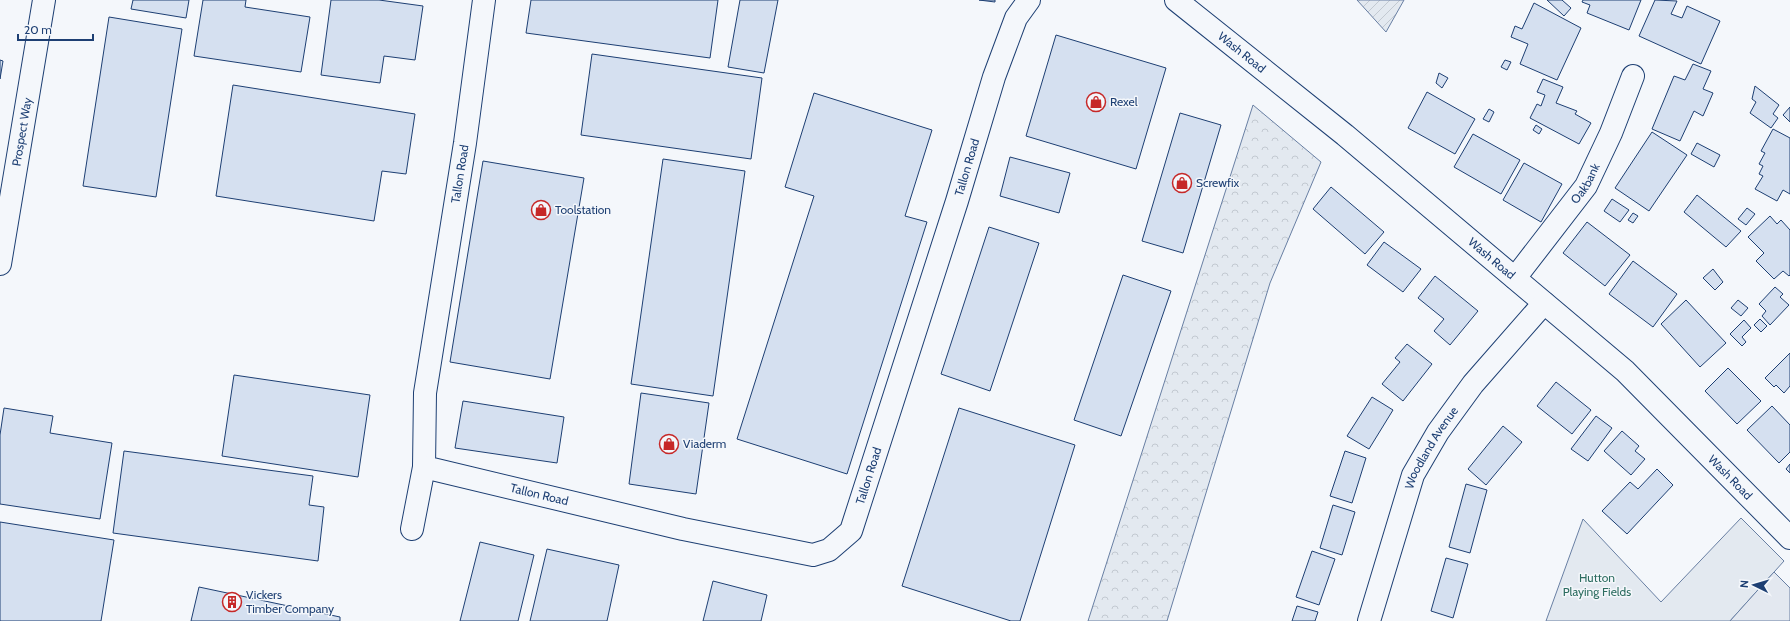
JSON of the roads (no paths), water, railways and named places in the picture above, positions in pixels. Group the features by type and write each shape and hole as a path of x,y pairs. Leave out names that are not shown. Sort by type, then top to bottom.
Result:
{"street":[{"name":"Prospect Way","path":"0,264 44,0"},
{"name":"Tallon Road","path":"412,529 424,466 425,393 465,143 484,0"},
{"name":"Tallon Road","path":"424,466 691,530 813,555 829,550 851,532 957,201 994,77 1016,18 1029,0"},
{"name":"Wash Road","path":"1176,0 1345,135 1624,371 1790,538"},
{"name":"Oakbank","path":"1515,278 1586,186 1611,133 1633,76"},
{"name":"Woodland Avenue","path":"1368,621 1413,475 1438,432 1472,384 1544,303"}],"place":[{"name":"Rexel","path":"1096,102"},
{"name":"Screwfix","path":"1182,183"},
{"name":"Toolstation","path":"541,210"},
{"name":"Viaderm","path":"669,444"},
{"name":"Vickers Timber Company","path":"232,602"}],"park label":[{"name":"Hutton Playing Fields","path":"1597,585"}]}
